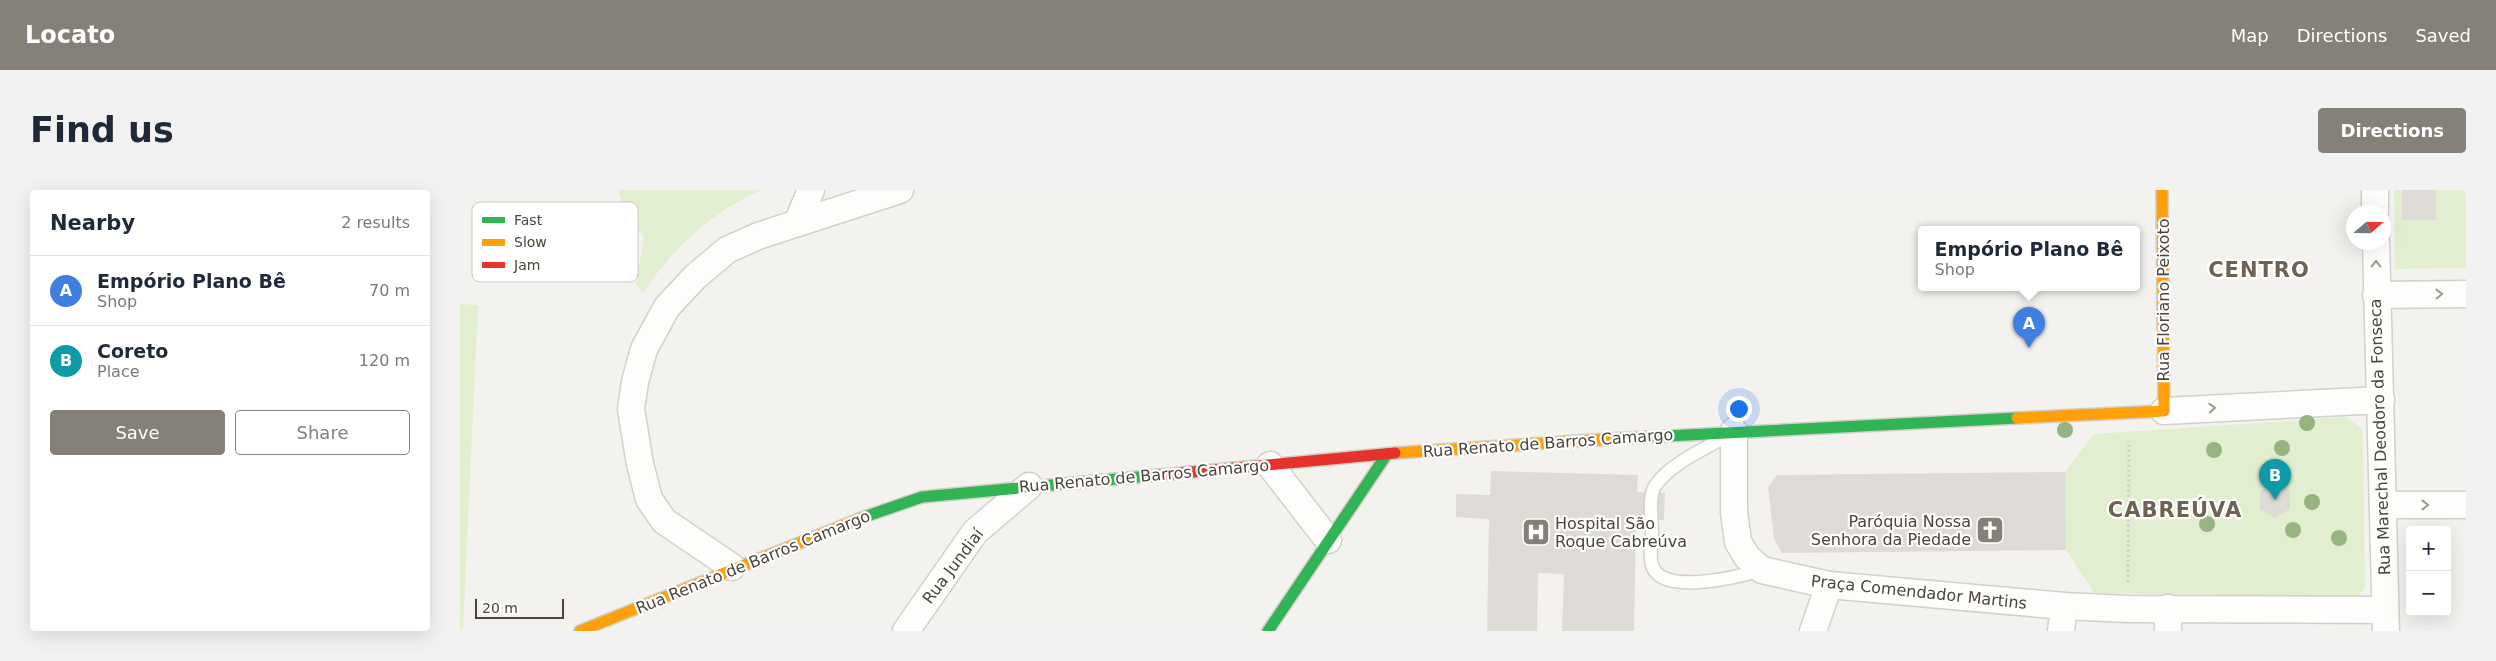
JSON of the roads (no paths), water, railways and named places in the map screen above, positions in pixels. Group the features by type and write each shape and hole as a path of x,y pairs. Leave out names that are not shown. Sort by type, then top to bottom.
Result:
{"street":[{"path":"797,223 811,190"},
{"path":"732,568 664,521 649,500 640,464 631,409 635,382 644,349 667,307 695,277 727,250 758,236 900,190"},
{"name":"Rua Floriano Peixoto","path":"2162,190 2164,411"},
{"path":"2375,190 2376,205"},
{"name":"Rua Marechal Deodoro da Fonseca","path":"2376,250 2386,620"},
{"path":"2376,295 2466,294"},
{"path":"1762,570 1747,558 1737,534 1734,512 1734,432 2381,400"},
{"name":"Rua Renato de Barros Camargo","path":"580,631 849,522 922,497 1387,454 1734,432"},
{"path":"1268,631 1387,454"},
{"path":"1270,465 1328,540"},
{"name":"Rua Jundiaí","path":"906,631 975,532 1029,486"},
{"path":"2383,505 2466,505"},
{"name":"Praça Comendador Martins","path":"1762,570 1829,585 2062,619 2128,609 2168,620 2386,620"},
{"path":"1813,631 1829,585"}],"lane":[{"path":"1734,432 1667,473 1654,488 1651,509 1652,565 1658,574 1674,581 1707,583 1762,570"}],"place":[{"name":"Empório Plano Bê","path":"2029,348"},
{"name":"Coreto","path":"2275,500"},
{"name":"Paróquia Nossa Senhora da Piedade","path":"1990,530"},
{"name":"Hospital São Roque Cabreúva","path":"1536,532"}],"district":[{"name":"CENTRO","path":"2259,270"},
{"name":"CABREÚVA","path":"2175,510"}]}
